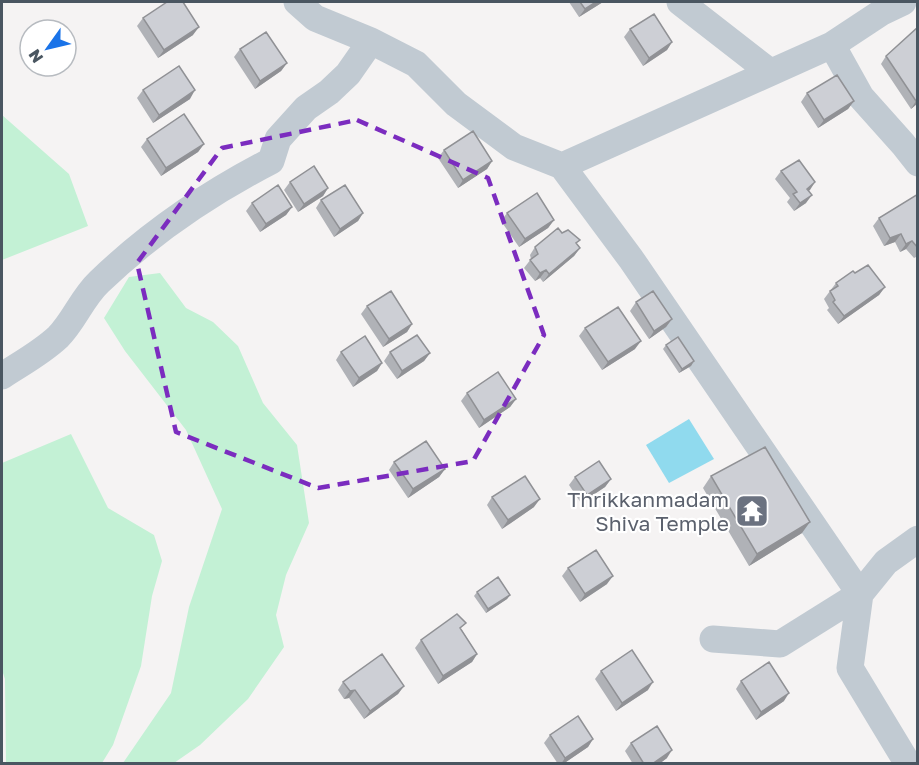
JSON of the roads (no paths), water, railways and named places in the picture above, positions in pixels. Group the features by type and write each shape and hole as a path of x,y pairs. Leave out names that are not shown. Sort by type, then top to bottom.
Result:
{"street":[{"path":"297,2 315,18 371,41 416,64 456,104 514,147 562,166 631,259 860,594 850,668 908,764"},
{"path":"680,2 770,72"},
{"path":"562,166 832,45 882,12 903,2"},
{"path":"2,376 58,336 97,284 135,250 228,183 271,161 278,139 306,108 329,92 348,74 371,41"},
{"path":"832,45 861,97 918,163"},
{"path":"713,639 780,644 860,594 886,562 918,539"}],"water":[{"path":"689,419 714,459 669,483 646,445"}],"place":[{"name":"Thrikkanmadam Shiva Temple","path":"752,511"}]}
